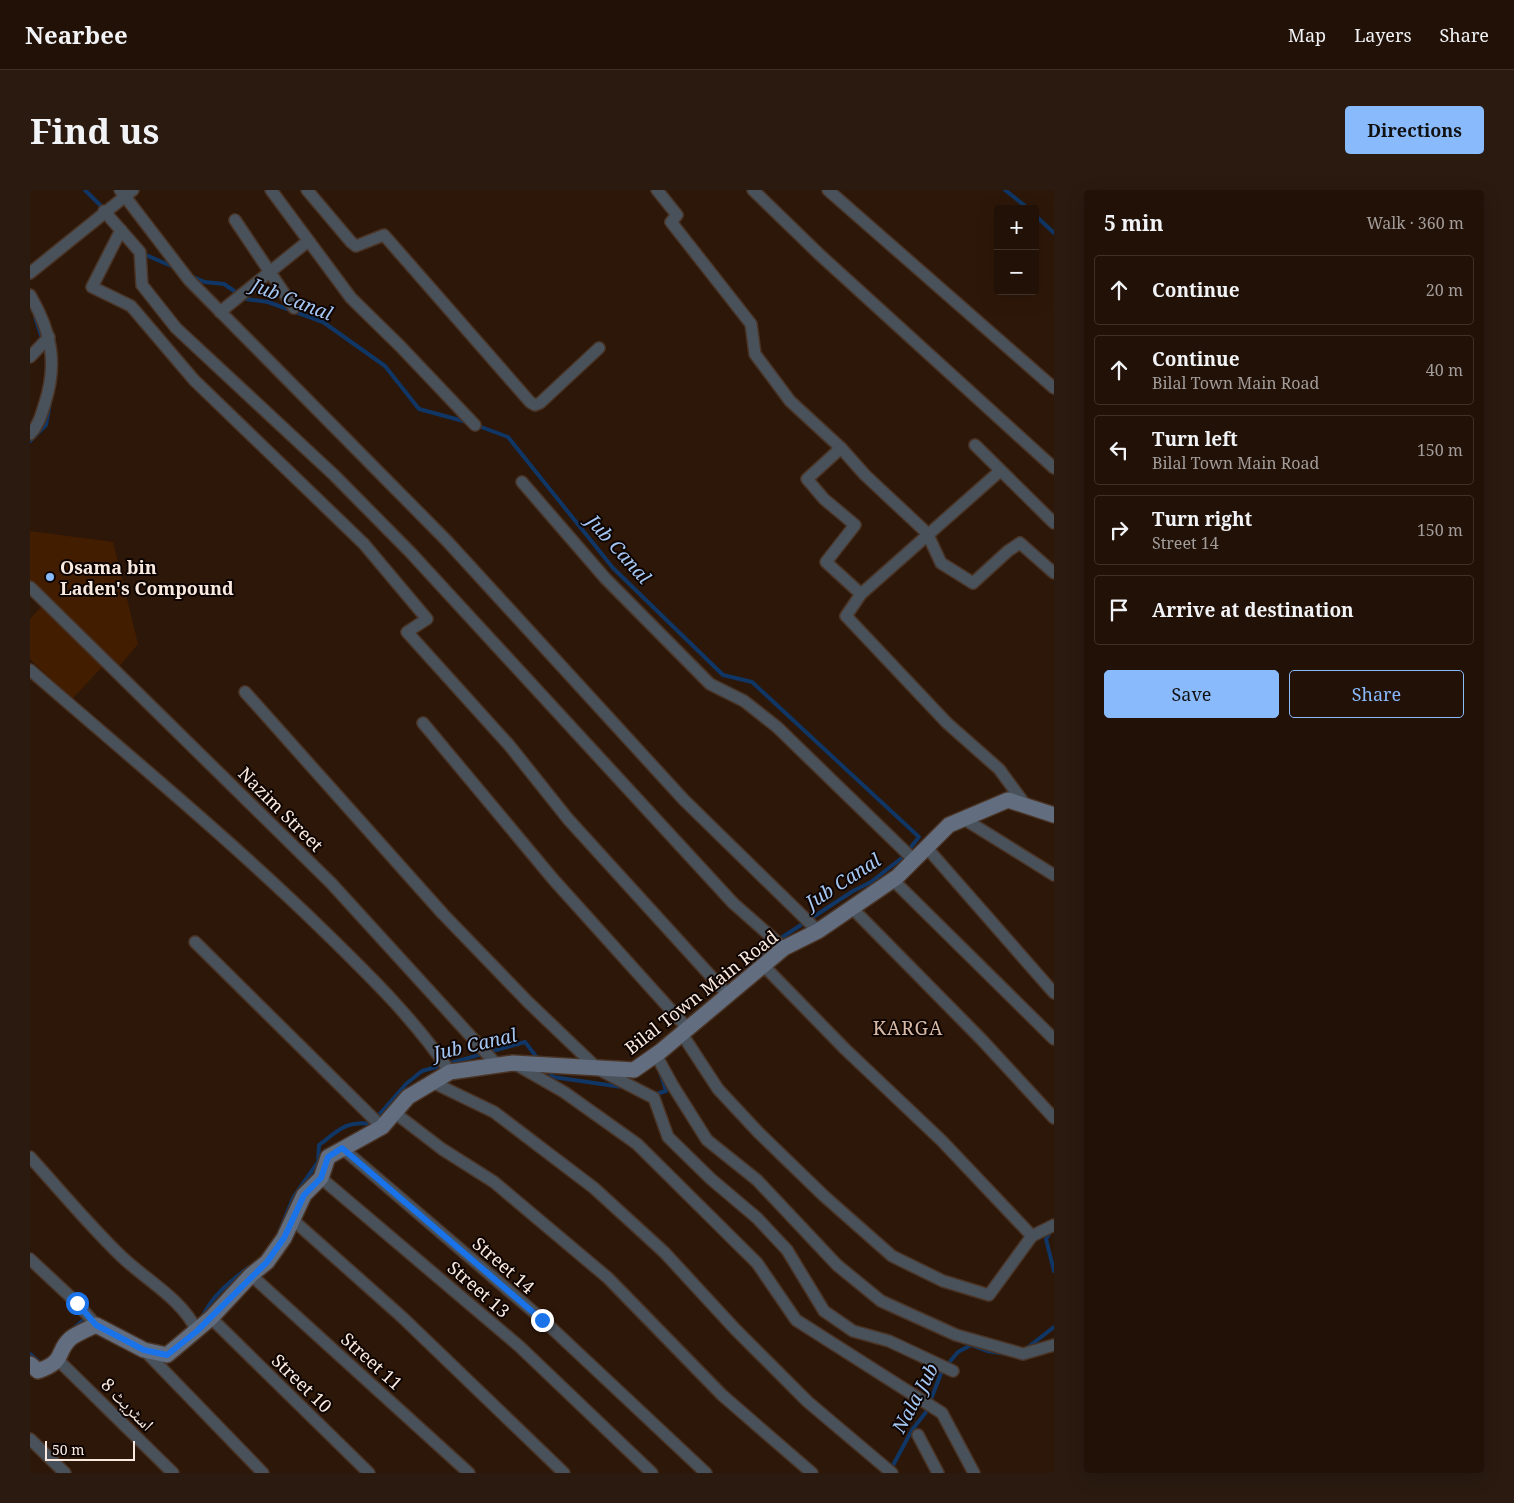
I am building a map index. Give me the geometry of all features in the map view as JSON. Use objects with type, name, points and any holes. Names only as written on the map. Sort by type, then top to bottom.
[{"type":"street","points":[[271,190],[307,242],[351,298],[400,346],[475,425]]},
{"type":"street","points":[[307,190],[356,246],[384,235],[530,402],[535,405],[540,403],[599,348]]},
{"type":"street","points":[[657,190],[677,215],[671,222],[751,324],[755,354],[790,401],[840,448],[864,475],[927,534],[941,563],[973,583],[1008,551],[1020,543],[1054,573]]},
{"type":"street","points":[[753,190],[820,255],[1054,468]]},
{"type":"street","points":[[828,190],[1054,388]]},
{"type":"street","points":[[30,272],[126,192],[173,261],[220,312],[447,541],[684,800],[818,930]]},
{"type":"street","points":[[104,211],[140,252],[142,285],[176,328],[334,475],[411,553],[733,904],[784,948]]},
{"type":"street","points":[[235,220],[294,308]]},
{"type":"street","points":[[121,230],[92,287],[131,306],[194,380],[364,544],[427,619],[407,632],[509,745],[568,819],[728,995]]},
{"type":"street","points":[[220,312],[307,242]]},
{"type":"street","points":[[30,434],[38,426],[49,392],[54,365],[49,337],[41,314],[31,299]]},
{"type":"street","points":[[30,357],[49,337]]},
{"type":"street","points":[[974,445],[1054,523]]},
{"type":"street","points":[[840,448],[807,479],[824,499],[855,525],[826,562],[861,594]]},
{"type":"street","points":[[1000,471],[861,594],[846,616],[947,723],[999,769],[1028,806]]},
{"type":"street","points":[[522,482],[605,578],[710,684],[744,701],[777,727],[914,860]]},
{"type":"street","name":"Nazim Street","points":[[30,587],[330,883],[497,1065]]},
{"type":"street","points":[[30,670],[212,826],[309,916],[396,1002],[450,1072]]},
{"type":"street","points":[[245,692],[443,914],[528,1002],[598,1069],[654,1098],[668,1137],[757,1218],[787,1250],[824,1311],[853,1331],[889,1341],[953,1371]]},
{"type":"street","points":[[423,723],[553,879],[685,1031],[718,1089],[824,1196],[892,1256],[943,1281],[990,1295],[1032,1236],[1054,1226]]},
{"type":"street","name":"Bilal Town Main Road","points":[[96,1325],[144,1350],[167,1355],[211,1318],[251,1275],[267,1262],[284,1238],[304,1195],[321,1178],[328,1157],[382,1127],[408,1097],[450,1072],[513,1063],[634,1070],[656,1055],[784,948],[818,930],[893,880],[949,825],[1008,800],[1054,815]]},
{"type":"street","points":[[964,819],[1054,875]]},
{"type":"street","points":[[926,848],[1054,993]]},
{"type":"street","points":[[893,880],[1054,1040]]},
{"type":"street","points":[[852,908],[982,1040],[1054,1118]]},
{"type":"street","points":[[195,942],[382,1127]]},
{"type":"street","points":[[764,965],[845,1049],[942,1141],[1032,1236]]},
{"type":"street","points":[[656,1055],[707,1140],[757,1180],[837,1265],[881,1301],[956,1335],[1023,1354],[1054,1345]]},
{"type":"street","points":[[513,1063],[564,1092],[637,1144],[757,1262],[796,1320],[942,1413],[974,1473]]},
{"type":"street","points":[[434,1083],[494,1112],[594,1188],[664,1252],[735,1329],[808,1402],[892,1473]]},
{"type":"street","points":[[395,1113],[442,1149],[494,1182],[608,1278],[722,1395],[812,1473]]},
{"type":"street","name":"Street 14","points":[[342,1148],[542,1320],[706,1473]]},
{"type":"street","points":[[30,1157],[122,1257],[191,1318],[197,1331]]},
{"type":"street","name":"Street 13","points":[[321,1178],[519,1346],[652,1473]]},
{"type":"street","points":[[293,1220],[402,1317],[564,1473]]},
{"type":"street","points":[[30,1259],[77,1303],[96,1325],[70,1339],[58,1360],[50,1367],[38,1371],[30,1364]]},
{"type":"street","name":"Street 11","points":[[251,1275],[469,1473]]},
{"type":"street","name":"Street 10","points":[[211,1318],[369,1473]]},
{"type":"street","points":[[144,1350],[262,1473]]},
{"type":"street","name":"اسٹریٹ 8","points":[[58,1360],[173,1473]]},
{"type":"street","points":[[918,1435],[938,1473]]},
{"type":"street","points":[[30,1440],[64,1473]]},
{"type":"shaded area","points":[[30,531],[113,542],[138,644],[118,668],[30,581]]},
{"type":"shaded area","points":[[42,606],[104,665],[72,699],[30,659],[30,619]]},
{"type":"waterway","name":"Jub Canal","points":[[85,190],[105,210]]},
{"type":"waterway","points":[[1005,190],[1024,205]]},
{"type":"waterway","points":[[1039,219],[1054,233]]},
{"type":"waterway","name":"Jub Canal","points":[[141,253],[176,268]]},
{"type":"waterway","name":"Jub Canal","points":[[191,276],[205,282],[224,284],[246,299],[268,302],[323,322],[385,366],[419,409],[467,422]]},
{"type":"waterway","points":[[35,317],[43,341]]},
{"type":"waterway","points":[[30,441],[46,425],[50,403]]},
{"type":"waterway","name":"Jub Canal","points":[[476,425],[508,437],[613,568],[723,675],[752,682],[919,837],[903,857],[871,882],[853,891],[781,938],[756,962]]},
{"type":"waterway","name":"Jub Canal","points":[[278,1235],[293,1198],[318,1162],[319,1145],[337,1131],[349,1125],[371,1124],[406,1084],[422,1071],[525,1042],[538,1059]]},
{"type":"waterway","name":"Jub Canal","points":[[548,1070],[553,1077],[622,1087]]},
{"type":"waterway","name":"Jub Canal","points":[[653,1095],[666,1091],[660,1072]]},
{"type":"waterway","name":"Nala Jub","points":[[1051,1231],[1046,1239],[1054,1271]]},
{"type":"waterway","name":"Jub Canal","points":[[202,1318],[216,1296],[249,1267]]},
{"type":"waterway","name":"Jub Canal","points":[[73,1329],[82,1321],[90,1321]]},
{"type":"waterway","name":"Nala Jub","points":[[1027,1348],[1054,1327]]},
{"type":"waterway","name":"Nala Jub","points":[[891,1469],[912,1430],[926,1412],[942,1371],[958,1352],[971,1345],[987,1351],[1007,1354]]},
{"type":"waterway","name":"Jub Canal","points":[[30,1354],[38,1361]]},
{"type":"place","name":"Osama bin Laden's Compound","points":[[50,577]]},
{"type":"district","name":"KARGA","points":[[908,1028]]},
{"type":"route","points":[[77,1303],[96,1325],[144,1350],[167,1355],[211,1318],[251,1275],[267,1262],[284,1238],[304,1195],[321,1178],[328,1157],[342,1148],[542,1320]]}]
